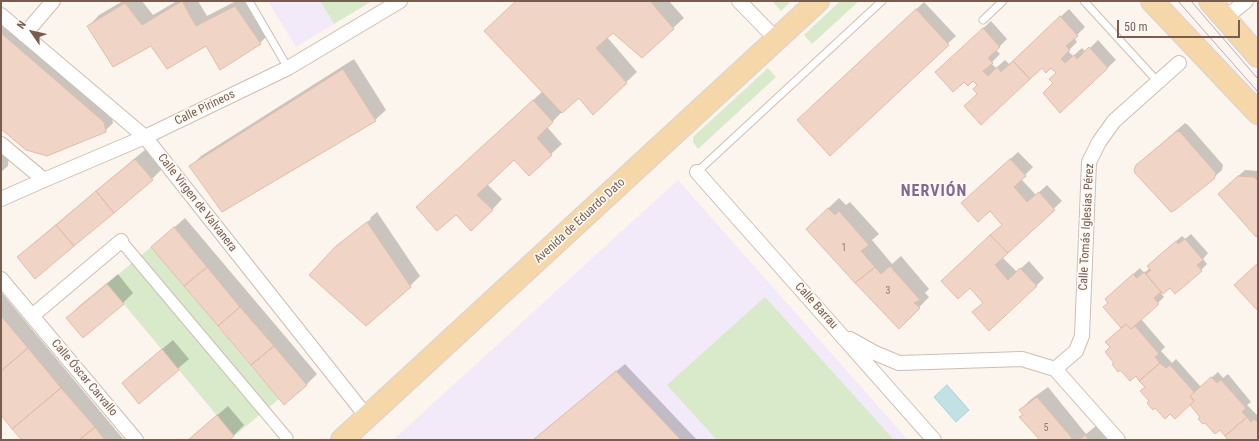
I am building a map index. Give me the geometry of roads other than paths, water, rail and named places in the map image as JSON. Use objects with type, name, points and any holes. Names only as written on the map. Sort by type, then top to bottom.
[{"type":"main road","name":"Avenida de Eduardo Dato","points":[[342,440],[818,1]]},
{"type":"main road","points":[[1152,1],[1258,113]]},
{"type":"main road","points":[[1210,1],[1258,56]]},
{"type":"street","points":[[24,35],[53,1]]},
{"type":"street","name":"Calle Pirineos","points":[[1,199],[145,136],[288,68],[400,1]]},
{"type":"street","points":[[739,1],[777,40]]},
{"type":"street","points":[[1225,18],[1246,1]]},
{"type":"street","name":"Calle Virgen de Valvanera","points":[[1,15],[145,136],[367,417]]},
{"type":"street","name":"Calle Tomás Iglesias Pérez","points":[[1055,369],[1076,350],[1082,336],[1089,162],[1099,142],[1114,121],[1179,63]]},
{"type":"street","points":[[1,144],[44,180]]},
{"type":"street","name":"Calle Barrau","points":[[697,172],[934,440]]},
{"type":"street","points":[[32,316],[121,241],[287,438]]},
{"type":"street","name":"Calle Óscar Carvallo","points":[[1,279],[136,440]]},
{"type":"street","points":[[839,332],[875,353],[899,363],[1022,359],[1055,369],[1118,440]]},
{"type":"street","points":[[888,388],[891,372],[899,363]]},
{"type":"lane","points":[[249,1],[288,68]]},
{"type":"lane","points":[[697,172],[882,1]]},
{"type":"lane","points":[[983,20],[1003,1]]},
{"type":"lane","points":[[1084,1],[1158,82]]},
{"type":"water","points":[[947,385],[969,410],[956,422],[934,397]]},
{"type":"tram line","points":[[1178,1],[1258,92]]},
{"type":"tram line","points":[[1191,1],[1258,79]]},
{"type":"district","name":"NERVIÓN","points":[[934,192]]}]
